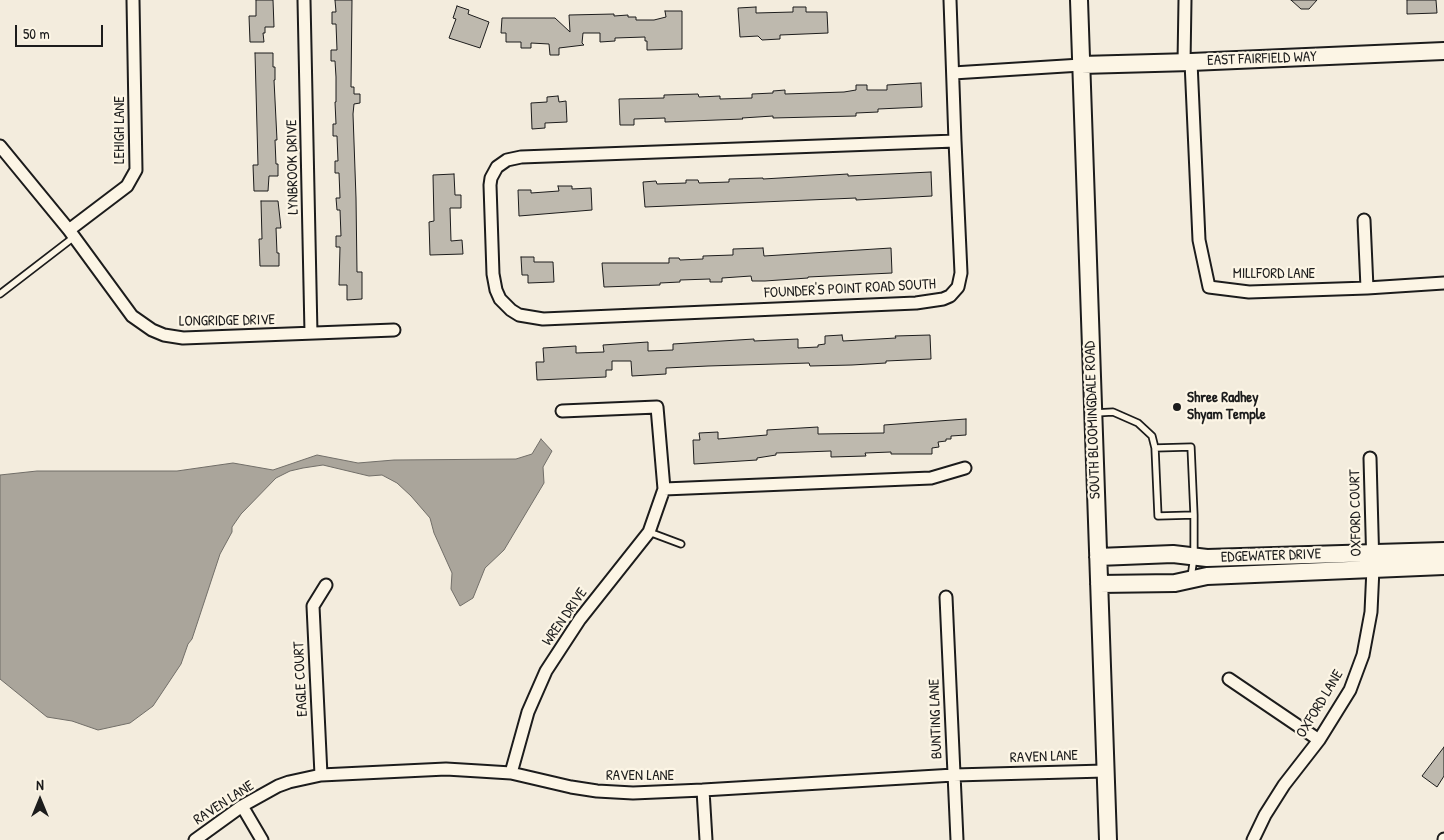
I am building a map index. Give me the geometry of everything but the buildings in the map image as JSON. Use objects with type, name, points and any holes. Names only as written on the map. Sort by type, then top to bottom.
[{"type":"street","name":"LEHIGH LANE","points":[[71,234],[127,186],[136,170],[133,0]]},
{"type":"street","name":"LYNBROOK DRIVE","points":[[304,0],[312,333]]},
{"type":"street","name":"FOUNDER'S POINT ROAD SOUTH","points":[[950,0],[961,273],[958,287],[950,296],[943,299],[916,303],[543,319],[520,315],[511,310],[500,298],[496,290],[493,274],[490,184],[497,167],[507,160],[522,157],[955,141]]},
{"type":"street","name":"SOUTH BLOOMINGDALE ROAD","points":[[1079,0],[1108,840]]},
{"type":"street","name":"MILLFORD LANE","points":[[1185,0],[1199,240],[1206,291],[1249,292],[1444,283]]},
{"type":"street","name":"EAST FAIRFIELD WAY","points":[[1081,65],[1444,51]]},
{"type":"street","points":[[953,73],[1081,65]]},
{"type":"street","name":"LONGRIDGE DRIVE","points":[[0,146],[71,234],[132,316],[152,330],[183,338],[394,330]]},
{"type":"street","points":[[1364,220],[1367,288]]},
{"type":"street","name":"WREN DRIVE","points":[[511,773],[528,712],[546,671],[580,619],[649,532],[664,489],[657,407],[562,411]]},
{"type":"street","name":"OXFORD COURT","points":[[1370,458],[1372,560]]},
{"type":"street","points":[[664,489],[931,478],[964,468]]},
{"type":"street","name":"EDGEWATER DRIVE","points":[[1099,584],[1175,583],[1208,576],[1444,551]]},
{"type":"street","name":"EDGEWATER DRIVE","points":[[1098,557],[1173,554],[1207,558],[1372,560],[1444,566]]},
{"type":"street","name":"OXFORD LANE","points":[[1253,840],[1265,815],[1284,785],[1319,740],[1350,690],[1363,655],[1371,612],[1372,560]]},
{"type":"street","name":"EAGLE COURT","points":[[321,775],[313,606],[326,585]]},
{"type":"street","name":"BUNTING LANE","points":[[946,597],[956,840]]},
{"type":"street","points":[[1229,678],[1319,740]]},
{"type":"street","name":"RAVEN LANE","points":[[195,840],[242,806],[278,786],[321,775],[446,769],[511,773],[571,787],[633,793],[954,775],[1105,771]]},
{"type":"street","points":[[702,790],[706,840]]},
{"type":"street","points":[[242,806],[262,840]]},
{"type":"lane","points":[[0,294],[71,234]]},
{"type":"lane","points":[[1093,413],[1113,412],[1138,423],[1152,436],[1155,448],[1158,516],[1194,515]]},
{"type":"lane","points":[[1155,448],[1191,447],[1194,515],[1194,557],[1191,580]]},
{"type":"lane","points":[[649,532],[681,544]]},
{"type":"shaded area","points":[[541,439],[552,451],[543,467],[544,483],[504,550],[485,568],[473,598],[460,606],[451,589],[452,573],[434,533],[430,518],[397,483],[382,475],[369,476],[323,465],[303,468],[290,471],[276,478],[241,514],[232,527],[232,532],[220,554],[192,639],[188,644],[181,664],[153,706],[130,723],[98,730],[72,721],[47,717],[0,679],[0,475],[37,471],[177,471],[233,463],[273,470],[317,455],[358,463],[394,460],[516,459],[532,454]]},
{"type":"place","name":"Shree Radhey Shyam Temple","points":[[1177,407]]}]
